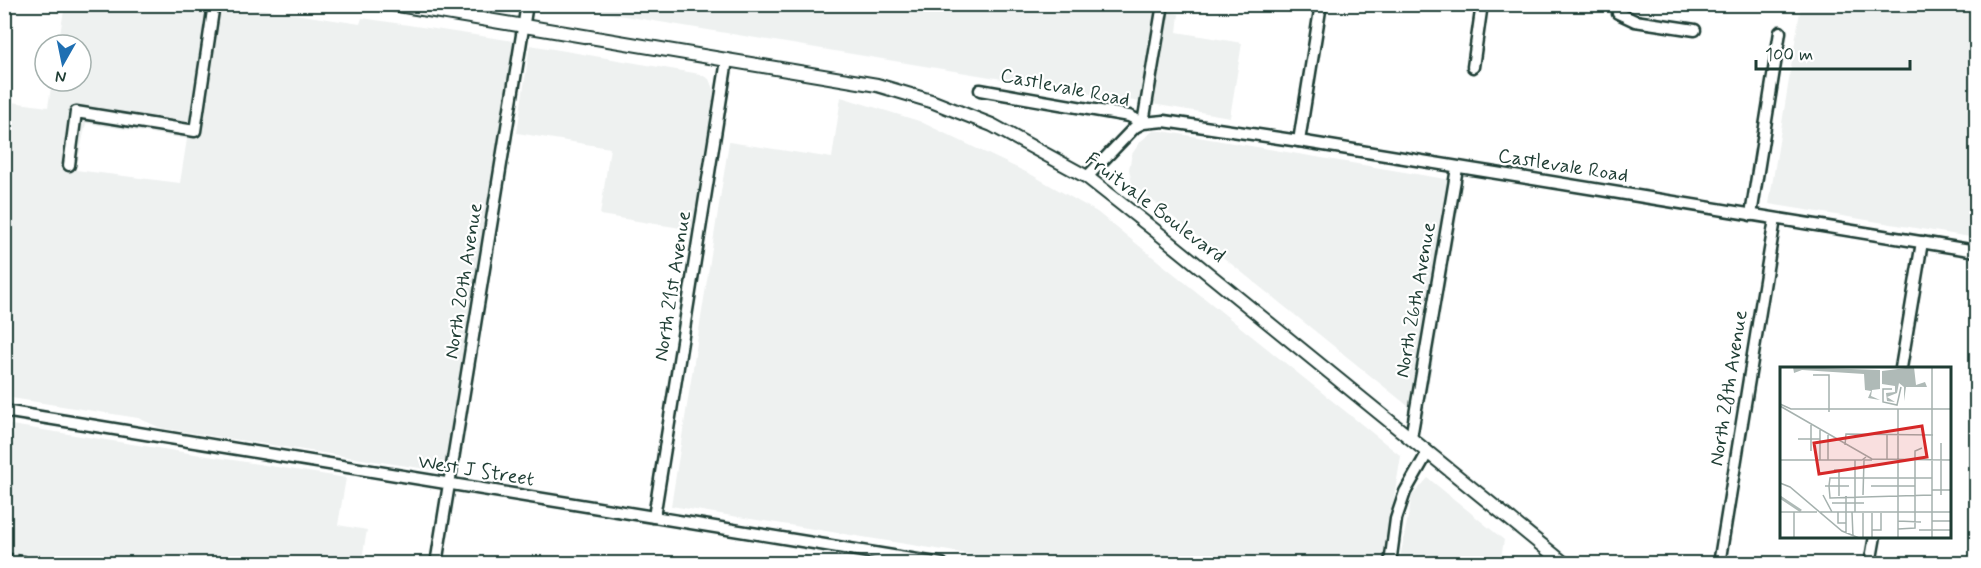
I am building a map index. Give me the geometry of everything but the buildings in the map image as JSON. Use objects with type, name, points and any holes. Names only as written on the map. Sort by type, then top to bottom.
[{"type":"main road","name":"Fruitvale Boulevard","points":[[392,4],[878,85],[931,101],[992,125],[1087,177],[1565,564]]},
{"type":"street","points":[[69,165],[76,112],[195,131],[214,4]]},
{"type":"street","name":"North 20th Avenue","points":[[436,564],[527,4]]},
{"type":"street","points":[[1143,123],[1163,4]]},
{"type":"street","points":[[1299,141],[1321,4]]},
{"type":"street","points":[[1473,67],[1482,4]]},
{"type":"street","points":[[1618,9],[1635,21],[1695,30]]},
{"type":"street","points":[[1751,215],[1780,32]]},
{"type":"street","name":"North 21st Avenue","points":[[654,517],[728,60]]},
{"type":"street","name":"Castlevale Road","points":[[980,90],[1129,116],[1143,123]]},
{"type":"street","name":"Castlevale Road","points":[[1087,177],[1135,127],[1143,123],[1164,121],[1977,251]]},
{"type":"street","name":"North 26th Avenue","points":[[1410,438],[1457,168]]},
{"type":"street","name":"North 28th Avenue","points":[[1719,564],[1775,219]]},
{"type":"street","points":[[1901,367],[1922,242]]},
{"type":"street","name":"West J Street","points":[[4,411],[942,564]]},
{"type":"street","points":[[1390,564],[1396,519],[1405,492],[1428,452]]},
{"type":"street","points":[[1870,564],[1875,538]]},
{"type":"shaded area","points":[[65,5],[237,5],[360,24],[362,18],[514,41],[446,462],[439,470],[161,428],[138,418],[5,397],[4,101],[48,107],[50,93],[93,93],[93,33],[60,33]],"holes":[[[86,123],[187,139],[180,183],[76,170]]]},
{"type":"shaded area","points":[[558,5],[1126,5],[1179,14],[1177,32],[1242,43],[1230,117]]},
{"type":"shaded area","points":[[1801,5],[1976,5],[1976,238],[1769,204]]},
{"type":"shaded area","points":[[530,45],[700,74],[709,79],[714,91],[693,230],[600,215],[610,148],[517,133]]},
{"type":"shaded area","points":[[841,97],[919,121],[1032,175],[1097,212],[1401,456],[1383,563],[1023,563],[671,506],[729,142],[832,158]]},
{"type":"shaded area","points":[[1153,131],[1463,182],[1423,418],[1132,184],[1129,169],[1132,154],[1141,141]]},
{"type":"shaded area","points":[[5,424],[346,478],[338,525],[367,530],[362,559],[393,563],[5,563]]},
{"type":"shaded area","points":[[1428,478],[1504,540],[1500,563],[1399,563],[1412,496]]},
{"type":"railway","points":[[4,553],[72,564]]}]
